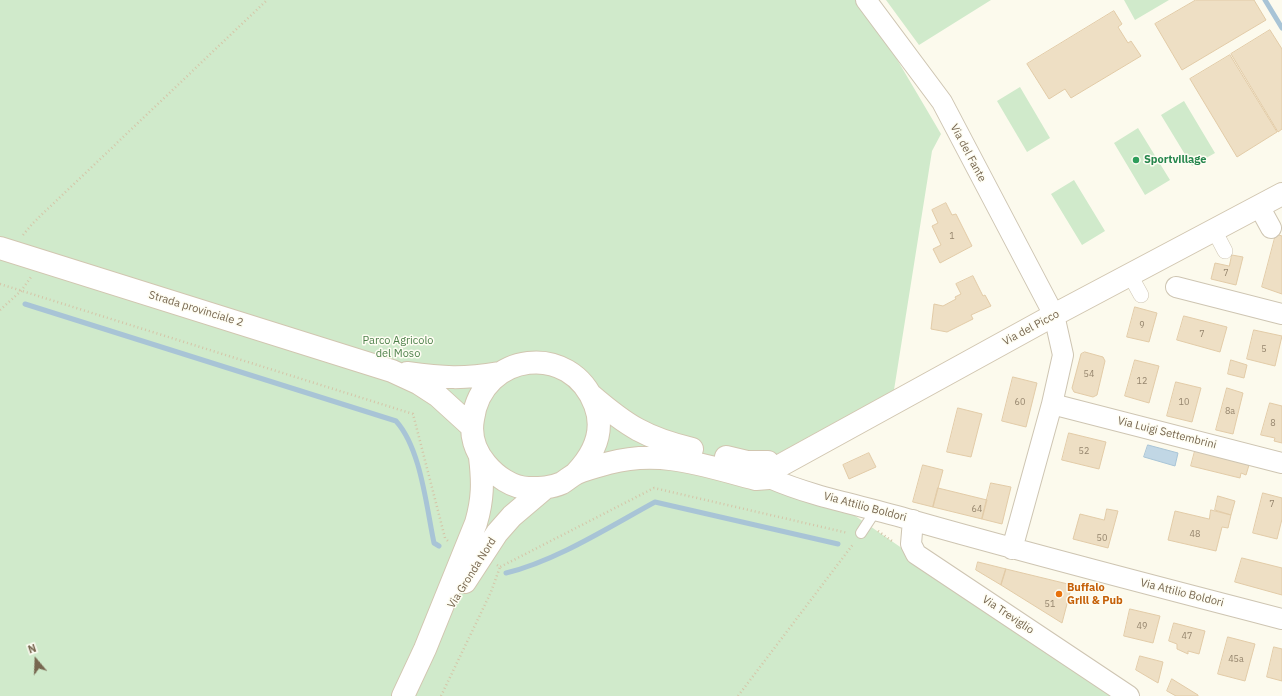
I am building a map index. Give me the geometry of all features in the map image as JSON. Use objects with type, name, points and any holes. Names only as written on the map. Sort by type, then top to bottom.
[{"type":"main road","name":"Via del Picco","points":[[775,471],[1055,319],[1130,275],[1282,194]]},
{"type":"main road","name":"Strada provinciale 2","points":[[6,250],[392,371]]},
{"type":"main road","points":[[392,371],[440,378],[468,378],[499,373],[518,364],[539,362],[560,366],[578,378],[591,395],[597,411],[599,428],[597,440],[588,461],[576,473],[562,483],[546,488],[526,488],[508,483],[492,472],[480,457],[474,442],[472,427],[474,406],[484,387],[499,373]]},
{"type":"main road","points":[[392,371],[418,383],[438,396],[472,427]]},
{"type":"main road","name":"Via Attilio Boldori","points":[[591,395],[632,427],[664,442],[747,462],[775,471]]},
{"type":"main road","name":"Via Gronda Nord","points":[[403,696],[425,649],[476,523],[481,504],[483,486],[480,457]]},
{"type":"main road","name":"Via Attilio Boldori","points":[[576,473],[630,458],[648,457],[670,458],[756,478],[775,471]]},
{"type":"main road","name":"Via Gronda Nord","points":[[425,649],[480,557],[497,533],[512,516],[546,488]]},
{"type":"street","name":"Via del Fante","points":[[866,0],[942,102],[1055,319]]},
{"type":"street","points":[[1258,206],[1270,228]]},
{"type":"street","points":[[1214,230],[1225,251]]},
{"type":"street","points":[[1130,275],[1141,295]]},
{"type":"street","points":[[1176,288],[1282,314]]},
{"type":"street","points":[[1012,549],[1052,404],[1063,355],[1055,319]]},
{"type":"street","name":"Via Luigi Settembrini","points":[[1052,404],[1282,463]]},
{"type":"street","name":"Via Attilio Boldori","points":[[775,471],[810,493],[913,520],[1012,549],[1282,619]]},
{"type":"street","name":"Via Treviglio","points":[[913,520],[912,544],[916,554],[1129,696]]},
{"type":"lane","points":[[861,533],[876,510]]},
{"type":"path","points":[[6,250],[267,0]]},
{"type":"path","points":[[0,310],[21,291],[42,261]]},
{"type":"path","points":[[738,696],[861,533]]},
{"type":"path","points":[[441,696],[491,592],[500,567]]},
{"type":"green space","name":"Parco Agricolo del Moso","points":[[0,0],[862,0],[941,134],[932,151],[894,390],[737,476],[851,513],[1116,696],[0,696]]},
{"type":"green space","points":[[886,0],[991,0],[919,45]]},
{"type":"green space","points":[[1124,0],[1169,0],[1135,20]]},
{"type":"green space","points":[[1020,87],[1050,138],[1027,152],[997,101]]},
{"type":"green space","points":[[1184,101],[1215,153],[1192,166],[1161,115]]},
{"type":"green space","points":[[1138,128],[1170,180],[1145,195],[1114,143]]},
{"type":"green space","points":[[1074,180],[1105,231],[1082,245],[1051,194]]},
{"type":"water","points":[[1148,445],[1178,453],[1175,466],[1144,457]]},
{"type":"building","points":[[1196,0],[1254,0],[1266,20],[1182,70],[1155,24]]},
{"type":"building","points":[[1114,11],[1122,24],[1118,27],[1128,43],[1131,41],[1141,56],[1071,98],[1065,89],[1049,99],[1027,64]]},
{"type":"building","points":[[1270,30],[1282,49],[1282,129],[1278,132],[1231,54]]},
{"type":"building","points":[[1230,55],[1277,132],[1237,157],[1190,79]]},
{"type":"building","points":[[946,203],[952,215],[956,214],[972,246],[940,263],[933,249],[941,245],[932,226],[938,223],[932,210]]},
{"type":"building","points":[[1276,234],[1282,236],[1282,294],[1262,287]]},
{"type":"building","points":[[1232,255],[1243,257],[1236,285],[1211,279],[1215,263],[1229,266]]},
{"type":"building","points":[[973,276],[983,296],[985,295],[991,306],[971,315],[973,319],[947,332],[931,329],[934,304],[943,306],[956,299],[955,297],[961,294],[956,284]]},
{"type":"building","points":[[1135,307],[1157,313],[1149,342],[1127,337]]},
{"type":"building","points":[[1184,316],[1227,327],[1220,352],[1177,340]]},
{"type":"building","points":[[1254,330],[1282,336],[1275,366],[1247,359]]},
{"type":"building","points":[[1085,352],[1103,357],[1105,361],[1097,395],[1093,397],[1074,392],[1072,388],[1081,354]]},
{"type":"building","points":[[1135,360],[1159,366],[1149,403],[1125,396]]},
{"type":"building","points":[[1231,360],[1247,365],[1244,378],[1228,374]]},
{"type":"building","points":[[1013,377],[1037,383],[1026,427],[1002,421]]},
{"type":"building","points":[[1176,382],[1201,388],[1192,422],[1167,416]]},
{"type":"building","points":[[1227,388],[1243,393],[1233,434],[1216,430]]},
{"type":"building","points":[[1270,403],[1282,406],[1282,443],[1274,441],[1275,438],[1261,435]]},
{"type":"building","points":[[958,408],[982,414],[971,457],[947,452]]},
{"type":"building","points":[[1069,433],[1106,442],[1099,469],[1062,460]]},
{"type":"building","points":[[1195,451],[1249,465],[1246,475],[1241,473],[1240,478],[1191,466]]},
{"type":"building","points":[[869,453],[876,467],[849,479],[843,465]]},
{"type":"building","points":[[923,465],[943,470],[933,507],[913,502]]},
{"type":"building","points":[[991,483],[1011,487],[1002,524],[982,519]]},
{"type":"building","points":[[938,488],[987,500],[982,519],[933,507]]},
{"type":"building","points":[[1263,493],[1282,498],[1282,519],[1277,539],[1253,533]]},
{"type":"building","points":[[1218,496],[1235,501],[1231,515],[1215,510]]},
{"type":"building","points":[[1107,509],[1118,511],[1108,548],[1073,539],[1080,514],[1104,520]]},
{"type":"building","points":[[1211,510],[1231,515],[1228,528],[1222,527],[1216,551],[1168,540],[1175,511],[1209,519]]},
{"type":"building","points":[[1242,558],[1282,568],[1282,595],[1235,582]]},
{"type":"building","points":[[978,562],[1006,569],[1001,585],[976,570]]},
{"type":"building","points":[[1006,569],[1072,585],[1062,623],[1001,585]]},
{"type":"building","points":[[1130,609],[1160,616],[1153,643],[1124,636]]},
{"type":"building","points":[[1174,623],[1205,631],[1199,654],[1188,651],[1188,654],[1177,649],[1177,644],[1169,641]]},
{"type":"building","points":[[1228,637],[1255,644],[1245,681],[1218,674]]},
{"type":"building","points":[[1274,647],[1282,649],[1282,681],[1267,677]]},
{"type":"building","points":[[1140,656],[1163,662],[1158,683],[1136,670]]},
{"type":"building","points":[[1172,679],[1198,696],[1176,696],[1167,691]]},
{"type":"waterway","points":[[1265,0],[1282,28]]},
{"type":"waterway","points":[[25,304],[396,421],[404,433],[417,462],[434,543],[439,546]]},
{"type":"waterway","points":[[506,573],[525,568],[563,552],[655,502],[838,544]]},
{"type":"place","name":"Sportvillage","points":[[1136,160]]},
{"type":"place","name":"Buffalo Grill & Pub","points":[[1059,594]]}]
